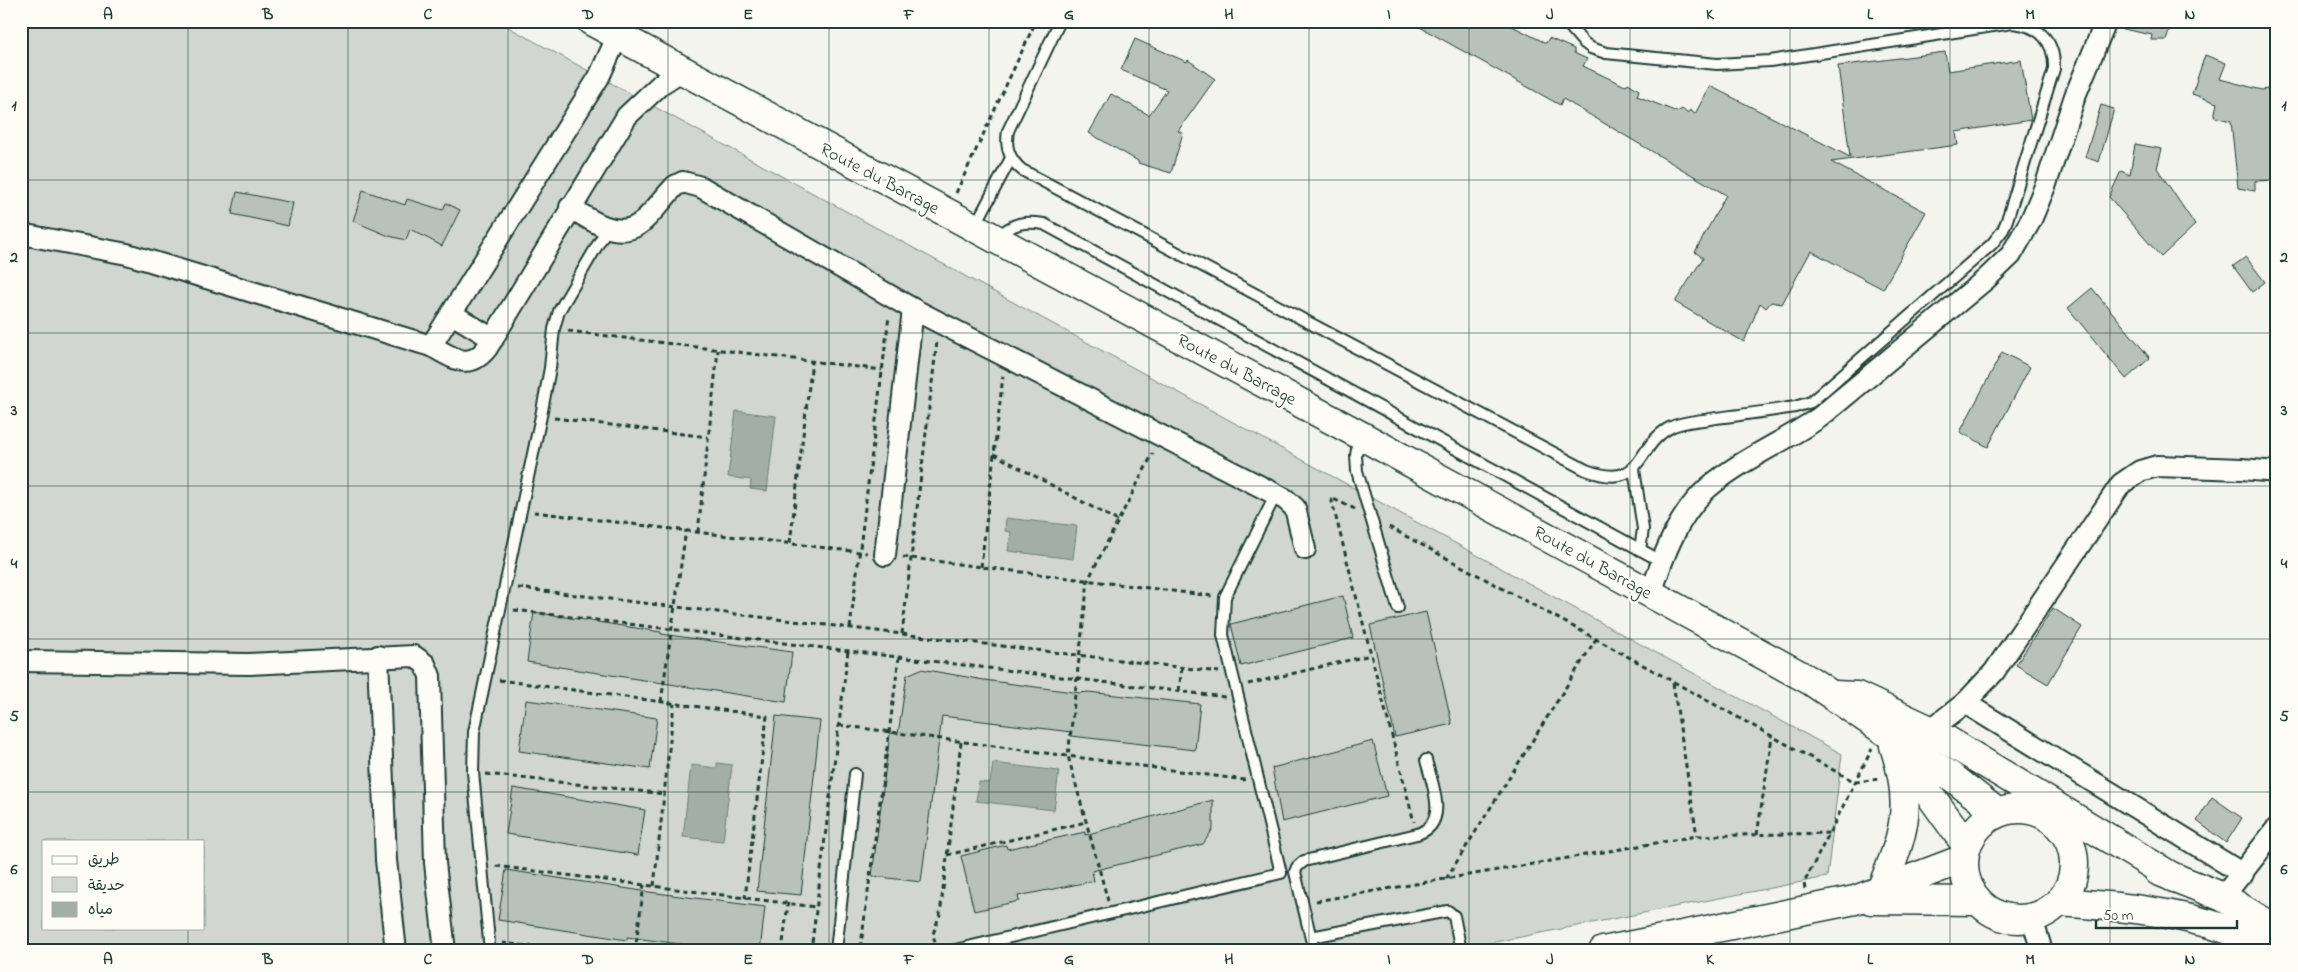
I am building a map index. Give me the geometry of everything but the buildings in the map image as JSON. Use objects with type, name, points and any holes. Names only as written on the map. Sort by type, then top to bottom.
[{"type":"main road","name":"Route du Barrage","points":[[591,21],[1360,434],[1834,695],[1884,734],[1952,777],[1998,812]]},
{"type":"main road","points":[[1834,695],[1858,696],[1930,730],[2174,878]]},
{"type":"main road","name":"Route du Barrage","points":[[1884,734],[1965,852]]},
{"type":"main road","points":[[1881,890],[1900,845],[1906,818],[1903,776],[1884,734]]},
{"type":"main road","points":[[2013,809],[2028,810],[2044,815],[2058,825],[2068,838],[2073,854],[2074,872],[2069,889],[2059,902],[2047,912],[2032,919],[2002,918],[1988,911],[1976,901],[1964,874],[1965,852],[1974,832],[1985,820],[1998,812],[2013,809]]},
{"type":"main road","points":[[2068,838],[2138,862],[2223,897],[2277,930]]},
{"type":"main road","points":[[1603,951],[1855,900],[1965,852]]},
{"type":"main road","points":[[1855,900],[1976,901]]},
{"type":"main road","points":[[2059,902],[2124,907],[2182,917],[2227,929],[2260,944],[2277,948]]},
{"type":"street","points":[[1651,594],[1661,561],[1691,507],[1709,487],[1820,417],[2011,255],[2031,220],[2046,184],[2075,96],[2106,21]]},
{"type":"street","points":[[431,346],[600,77],[618,35]]},
{"type":"street","points":[[21,234],[127,254],[431,346],[459,360],[469,362],[480,358],[493,339],[627,116],[655,89],[682,71]]},
{"type":"street","points":[[570,208],[599,225],[619,230],[638,226],[675,186],[683,182],[690,182],[939,323],[1276,494],[1294,508],[1306,549]]},
{"type":"street","points":[[885,555],[913,309]]},
{"type":"street","points":[[452,314],[493,339]]},
{"type":"street","points":[[1930,730],[1965,703],[1994,672],[2121,484],[2140,471],[2157,466],[2277,472]]},
{"type":"street","points":[[21,661],[249,664],[378,656],[414,656],[425,664],[430,676],[435,863],[445,951]]},
{"type":"street","points":[[378,656],[386,860],[396,951]]},
{"type":"street","points":[[1965,703],[2243,874]]},
{"type":"street","points":[[2223,897],[2243,874],[2277,828]]},
{"type":"street","points":[[2032,919],[2042,951]]},
{"type":"lane","points":[[1060,21],[1008,131],[1006,145],[1011,158],[1022,170],[1586,470],[1595,474],[1615,475],[1634,469],[1656,438],[1667,429],[1681,423],[1795,408],[1810,402],[1992,244],[2008,220],[2052,78],[2054,59],[2052,50],[2043,35],[2023,24],[2012,23],[1770,61],[1735,64],[1598,51],[1583,42],[1565,21]]},
{"type":"lane","points":[[1011,158],[986,234],[1004,231],[1016,224],[1029,221],[1044,224],[1661,561]]},
{"type":"lane","points":[[489,941],[480,864],[473,772],[474,732],[541,416],[550,368],[554,330],[559,311],[608,227]]},
{"type":"lane","points":[[1360,434],[1356,447],[1356,463],[1398,608]]},
{"type":"lane","points":[[1634,469],[1643,529],[1640,550]]},
{"type":"lane","points":[[951,951],[1281,872],[1222,635],[1225,597],[1276,494]]},
{"type":"lane","points":[[1314,951],[1295,872],[1300,863],[1417,834],[1433,825],[1437,812],[1426,760]]},
{"type":"lane","points":[[836,951],[855,774]]},
{"type":"lane","points":[[1311,937],[1448,911],[1454,916],[1461,951]]},
{"type":"path","points":[[947,213],[1036,21]]},
{"type":"path","points":[[850,628],[889,315]]},
{"type":"path","points":[[902,634],[939,323]]},
{"type":"path","points":[[554,330],[882,370]]},
{"type":"path","points":[[698,532],[718,350]]},
{"type":"path","points":[[981,567],[1006,356]]},
{"type":"path","points":[[790,543],[812,361]]},
{"type":"path","points":[[541,416],[708,437]]},
{"type":"path","points":[[1111,913],[1068,756],[1076,679],[1088,580],[1162,436]]},
{"type":"path","points":[[994,454],[1118,521]]},
{"type":"path","points":[[1417,834],[1331,498],[1596,638],[1673,683],[1855,782],[1903,776]]},
{"type":"path","points":[[661,702],[686,530]]},
{"type":"path","points":[[506,586],[1232,673]]},
{"type":"path","points":[[501,608],[1238,698]]},
{"type":"path","points":[[1446,879],[1596,638]]},
{"type":"path","points":[[810,951],[848,651]]},
{"type":"path","points":[[1235,687],[1371,655]]},
{"type":"path","points":[[843,951],[861,945],[899,657]]},
{"type":"path","points":[[1179,691],[1182,668]]},
{"type":"path","points":[[486,678],[767,716],[745,898]]},
{"type":"path","points":[[1673,683],[1697,836]]},
{"type":"path","points":[[654,886],[674,704]]},
{"type":"path","points":[[839,725],[1258,782]]},
{"type":"path","points":[[1806,909],[1804,883],[1855,782],[1884,734]]},
{"type":"path","points":[[1757,835],[1772,737]]},
{"type":"path","points":[[937,951],[933,934],[940,914],[961,742]]},
{"type":"path","points":[[473,772],[665,794]]},
{"type":"path","points":[[947,855],[1086,822]]},
{"type":"path","points":[[1303,903],[1697,836],[1829,833]]},
{"type":"path","points":[[480,864],[816,907]]},
{"type":"path","points":[[635,951],[644,885]]},
{"type":"path","points":[[782,951],[788,903]]},
{"type":"path","points":[[489,941],[569,951]]},
{"type":"green space","points":[[21,21],[497,21],[1842,754],[1827,877],[1449,951],[21,951]]},
{"type":"water","points":[[736,411],[776,416],[767,491],[750,489],[751,480],[728,477]]},
{"type":"water","points":[[1006,518],[1077,526],[1073,559],[1008,551],[1011,532],[1005,531]]},
{"type":"water","points":[[717,763],[732,765],[723,841],[683,837],[691,765],[717,768]]},
{"type":"water","points":[[993,763],[1059,771],[1054,810],[976,801],[979,782],[990,783]]}]
